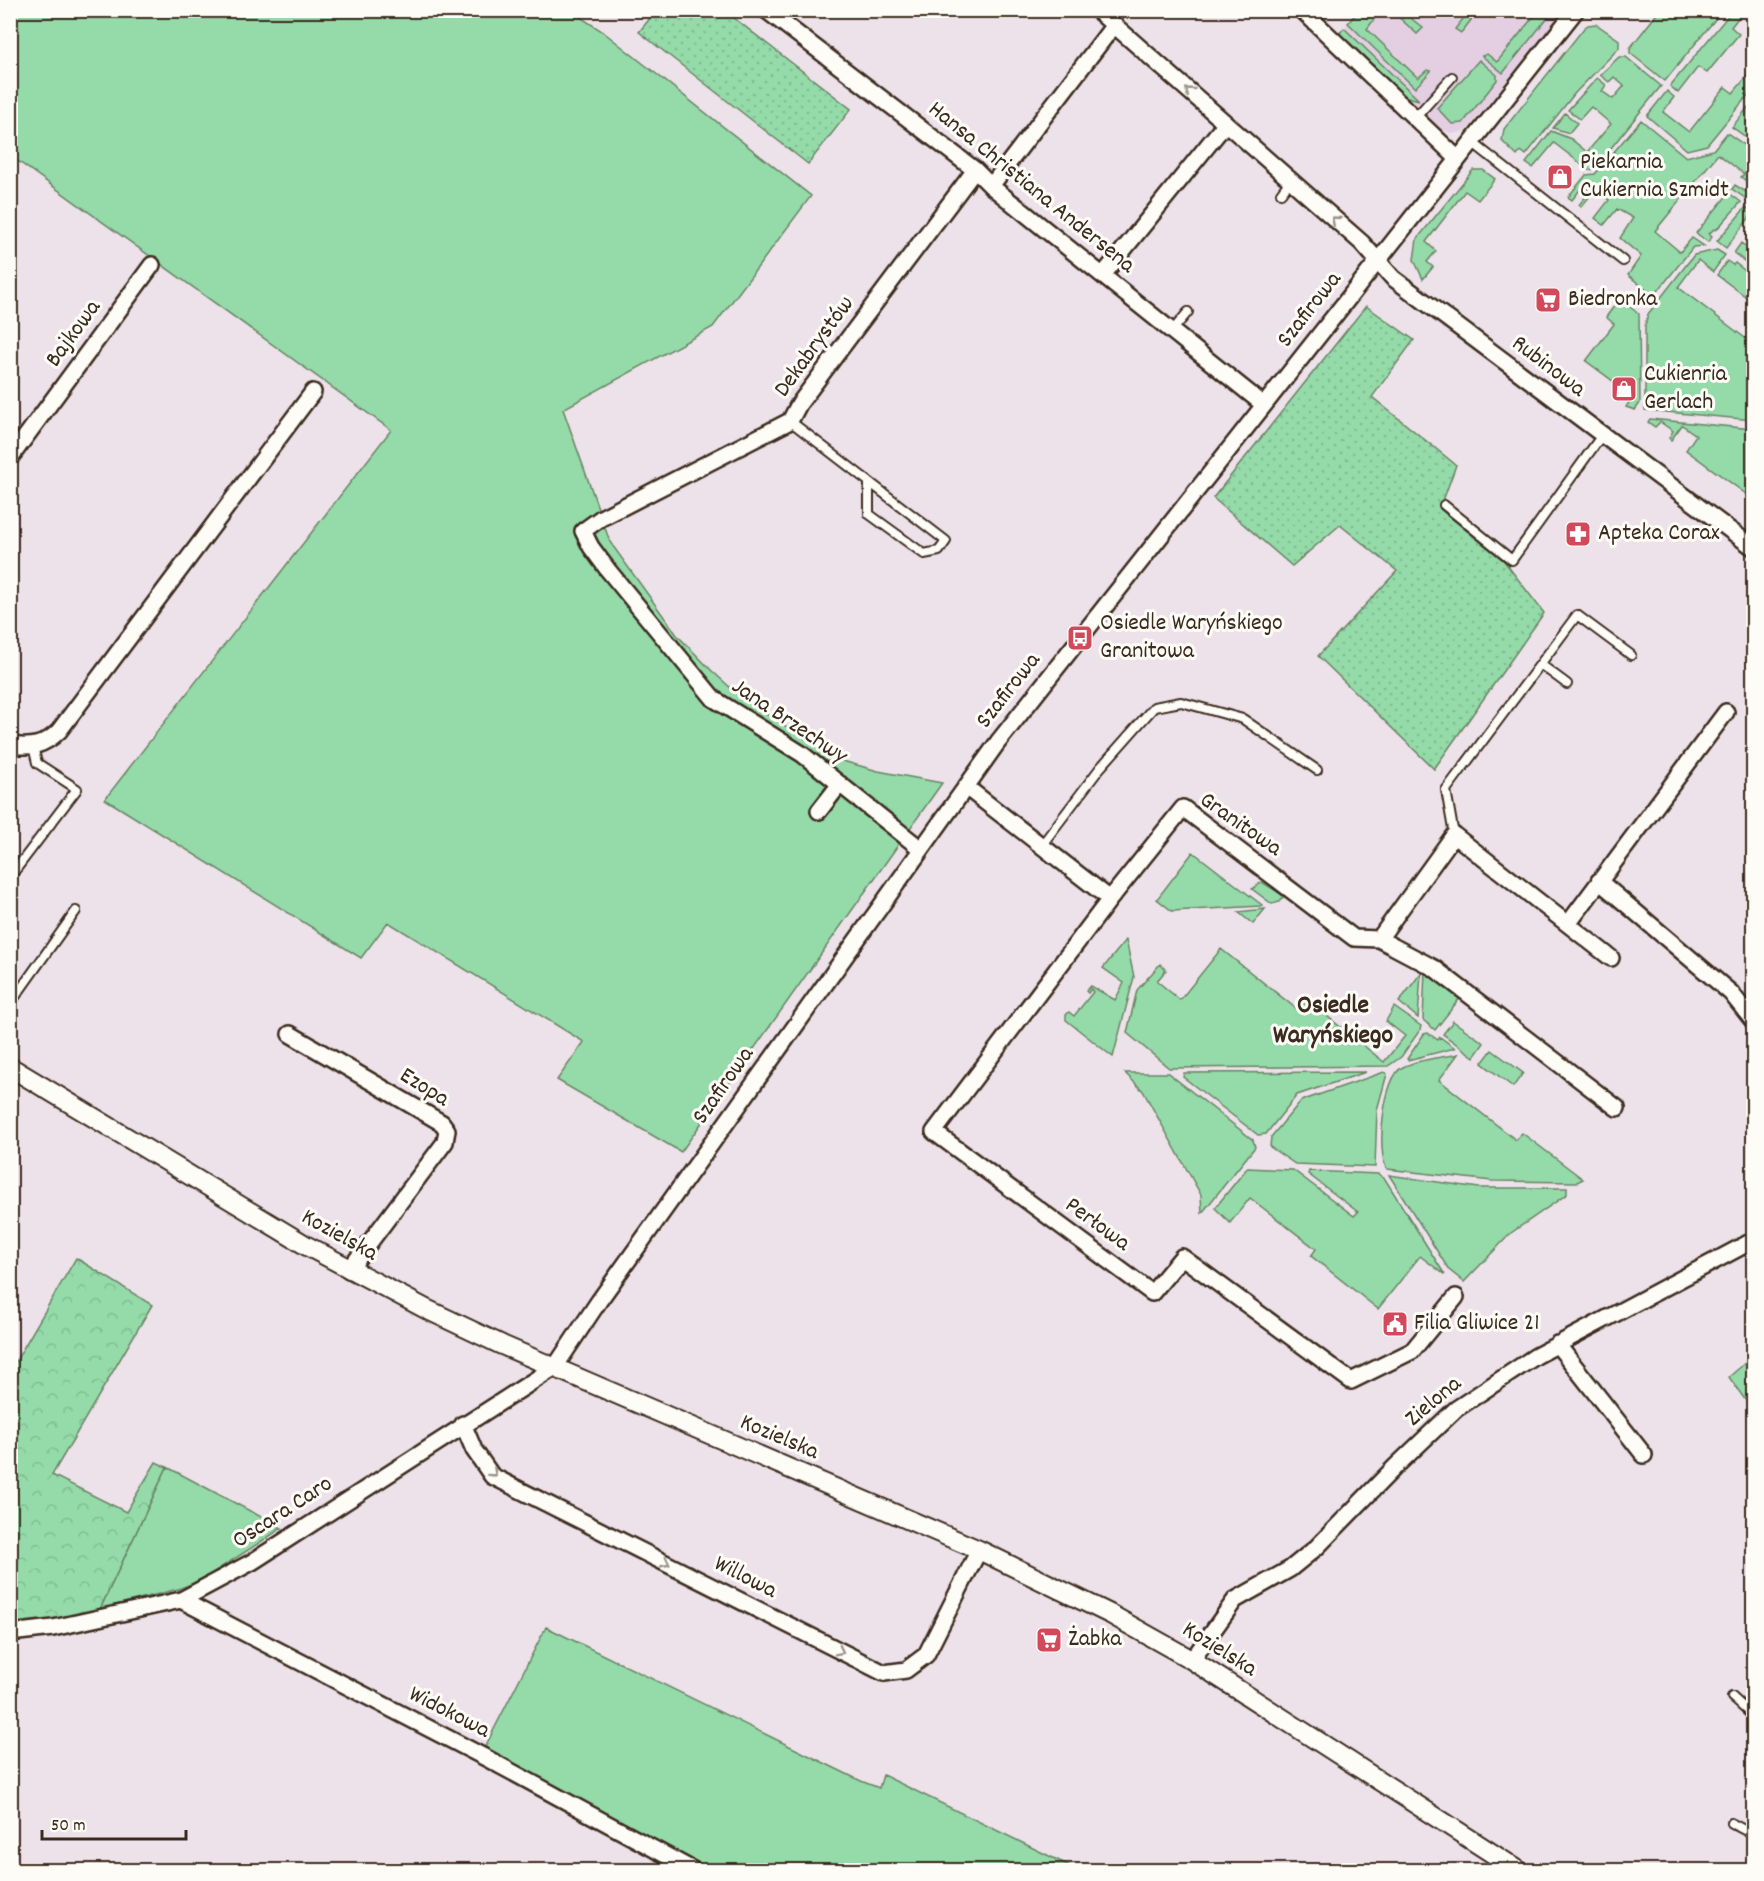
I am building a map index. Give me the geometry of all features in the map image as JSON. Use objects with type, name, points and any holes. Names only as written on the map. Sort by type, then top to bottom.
[{"type":"street","name":"Hansa Christiana Andersena","points":[[766,10],[975,170],[991,186],[1264,405]]},
{"type":"street","name":"Rubinowa","points":[[1097,10],[1226,123],[1286,187],[1379,260],[1401,284],[1754,548]]},
{"type":"street","points":[[1302,10],[1458,159]]},
{"type":"street","name":"Szafirowa","points":[[555,1367],[598,1301],[966,787],[1576,10]]},
{"type":"street","points":[[991,186],[1114,26]]},
{"type":"street","points":[[1103,275],[1226,123]]},
{"type":"street","name":"Dekabrystów","points":[[583,531],[611,513],[790,421],[799,404],[975,170]]},
{"type":"street","name":"Bajkowa","points":[[10,458],[152,266]]},
{"type":"street","points":[[10,745],[33,746],[49,741],[59,731],[312,392]]},
{"type":"street","name":"Jana Brzechwy","points":[[583,531],[591,547],[608,570],[714,699],[802,754],[921,849]]},
{"type":"street","points":[[1568,924],[1726,712]]},
{"type":"street","points":[[819,811],[840,784]]},
{"type":"street","points":[[966,787],[1110,899]]},
{"type":"street","name":"Granitowa","points":[[1110,899],[1183,808],[1354,938],[1379,939],[1429,964],[1617,1108]]},
{"type":"street","points":[[1379,939],[1454,834],[1611,958]]},
{"type":"street","points":[[1599,881],[1731,993],[1754,1022]]},
{"type":"street","name":"Perłowa","points":[[1110,899],[934,1132],[1152,1293],[1182,1257],[1351,1381],[1413,1351],[1456,1297]]},
{"type":"street","name":"Ezopa","points":[[290,1034],[442,1123],[447,1130],[445,1142],[349,1270]]},
{"type":"street","name":"Kozielska","points":[[10,1067],[255,1217],[349,1270],[426,1309],[979,1550],[1110,1614],[1192,1660],[1518,1870]]},
{"type":"street","name":"Zielona","points":[[1192,1660],[1235,1600],[1290,1569],[1317,1547],[1395,1467],[1456,1409],[1557,1344],[1754,1239]]},
{"type":"street","points":[[1557,1344],[1644,1455]]},
{"type":"street","name":"Oscara Caro","points":[[10,1633],[53,1628],[181,1600],[252,1562],[463,1424],[555,1367]]},
{"type":"street","name":"Willowa","points":[[463,1424],[474,1450],[492,1476],[884,1673],[906,1670],[926,1655],[979,1550]]},
{"type":"street","name":"Widokowa","points":[[181,1600],[539,1786],[693,1870]]},
{"type":"lane","points":[[1596,10],[1628,10]]},
{"type":"lane","points":[[1415,118],[1452,77]]},
{"type":"lane","points":[[1472,142],[1623,261]]},
{"type":"lane","points":[[1172,331],[1188,312]]},
{"type":"lane","points":[[790,421],[946,541],[939,551],[924,554],[869,514],[868,482]]},
{"type":"lane","points":[[1444,505],[1512,560],[1602,435]]},
{"type":"lane","points":[[1454,834],[1446,790],[1576,615],[1631,655]]},
{"type":"lane","points":[[1540,664],[1567,684]]},
{"type":"lane","points":[[1041,846],[1100,768],[1154,707],[1181,702],[1244,719],[1317,770]]},
{"type":"lane","points":[[10,877],[77,789],[37,763],[33,746]]},
{"type":"lane","points":[[10,1004],[76,911]]},
{"type":"lane","points":[[1732,1696],[1754,1717]]},
{"type":"lane","points":[[1731,1824],[1754,1835]]},
{"type":"shaded area","points":[[1358,11],[1563,11],[1467,130],[1454,134],[1438,129],[1339,34]]},
{"type":"green space","points":[[1470,10],[1478,11],[1461,33],[1455,29]]},
{"type":"green space","points":[[1660,10],[1722,11],[1665,81],[1630,53],[1630,48]]},
{"type":"green space","points":[[10,11],[571,11],[602,31],[811,196],[713,327],[563,409],[610,542],[677,635],[711,670],[745,701],[805,738],[832,758],[878,771],[942,783],[681,1152],[557,1080],[584,1042],[388,922],[361,958],[105,799],[391,430],[11,156]]},
{"type":"green space","points":[[656,11],[725,11],[851,109],[808,164],[639,32]]},
{"type":"green space","points":[[1358,11],[1373,11],[1375,18],[1367,29],[1418,78],[1427,70],[1431,71],[1415,88],[1348,23]]},
{"type":"green space","points":[[1392,11],[1402,11],[1423,28],[1417,34]]},
{"type":"green space","points":[[1538,11],[1553,11],[1503,73],[1482,56],[1487,54],[1497,62]]},
{"type":"green space","points":[[1732,11],[1742,13],[1731,27],[1739,34],[1707,73],[1698,67],[1678,93],[1670,86]]},
{"type":"green space","points":[[1596,24],[1619,40],[1619,48],[1575,93],[1526,155],[1521,151],[1517,156],[1502,141],[1504,129],[1584,28]]},
{"type":"green space","points":[[1344,28],[1419,100],[1404,96],[1339,34]]},
{"type":"green space","points":[[1619,57],[1626,57],[1661,86],[1594,169],[1589,170],[1554,143],[1533,168],[1526,163],[1551,131],[1571,139],[1587,152],[1611,124],[1591,107],[1580,119],[1568,110],[1597,78],[1606,85],[1602,91],[1613,99],[1624,86],[1614,77],[1609,82],[1600,75]]},
{"type":"green space","points":[[1479,60],[1497,75],[1497,80],[1463,123],[1452,124],[1437,108]]},
{"type":"green space","points":[[1749,74],[1753,78],[1753,89],[1707,145],[1687,150],[1647,116],[1667,91],[1674,97],[1663,112],[1689,132],[1725,87],[1733,93]]},
{"type":"green space","points":[[1753,101],[1753,142],[1732,127]]},
{"type":"green space","points":[[1565,113],[1577,123],[1569,133],[1553,128]]},
{"type":"green space","points":[[1641,120],[1686,157],[1713,150],[1727,133],[1753,151],[1753,187],[1745,198],[1732,189],[1735,185],[1746,192],[1751,185],[1741,177],[1744,174],[1718,154],[1655,231],[1680,252],[1692,238],[1704,246],[1693,247],[1654,296],[1628,275],[1641,256],[1620,238],[1633,218],[1617,209],[1604,225],[1595,218],[1609,200],[1595,190],[1581,207],[1579,205],[1590,191],[1583,186],[1572,200],[1568,197],[1586,175],[1595,174]]},
{"type":"green space","points":[[1473,170],[1483,170],[1495,179],[1478,200],[1465,191],[1426,242],[1436,251],[1427,262],[1433,267],[1423,279],[1414,260],[1417,239]]},
{"type":"green space","points":[[1729,193],[1741,202],[1716,230],[1714,229],[1709,234],[1712,237],[1708,242],[1696,233]]},
{"type":"green space","points":[[1746,207],[1753,213],[1726,248],[1717,241]]},
{"type":"green space","points":[[1741,243],[1753,252],[1753,268],[1734,253]]},
{"type":"green space","points":[[1717,250],[1725,255],[1713,272],[1698,260],[1678,287],[1753,344],[1753,420],[1645,410],[1645,325],[1648,314],[1694,255]]},
{"type":"green space","points":[[1727,261],[1733,265],[1735,263],[1753,277],[1753,302],[1717,275]]},
{"type":"green space","points":[[1618,301],[1622,301],[1639,314],[1640,403],[1635,410],[1626,407],[1633,396],[1586,361],[1614,324],[1606,317]]},
{"type":"green space","points":[[1366,306],[1414,340],[1372,397],[1456,465],[1440,509],[1504,561],[1544,613],[1434,769],[1318,656],[1397,571],[1340,525],[1292,566],[1213,498]]},
{"type":"green space","points":[[1650,419],[1753,429],[1753,499],[1686,450],[1696,435],[1682,425],[1671,440],[1669,438],[1673,431],[1660,422],[1655,427],[1648,422]]},
{"type":"green space","points":[[1193,852],[1262,905],[1172,911],[1157,899]]},
{"type":"green space","points":[[1262,882],[1284,896],[1279,902],[1272,904],[1252,889]]},
{"type":"green space","points":[[1265,909],[1253,924],[1238,912]]},
{"type":"green space","points":[[1126,940],[1134,977],[1113,1057],[1066,1020],[1066,1015],[1069,1012],[1074,1016],[1093,992],[1091,989],[1088,993],[1086,991],[1091,986],[1115,1000],[1124,983],[1103,968]]},
{"type":"green space","points":[[1221,949],[1298,1010],[1307,1000],[1384,1062],[1405,1036],[1386,1021],[1394,1007],[1421,1026],[1420,1030],[1401,1057],[1388,1066],[1169,1068],[1127,1033],[1137,990],[1160,964],[1166,970],[1157,981],[1180,1000]]},
{"type":"green space","points":[[1425,970],[1460,998],[1435,1030],[1423,1020]]},
{"type":"green space","points":[[1421,973],[1418,1018],[1399,1002]]},
{"type":"green space","points":[[1453,1021],[1484,1043],[1474,1057],[1443,1034]]},
{"type":"green space","points":[[1428,1033],[1438,1040],[1440,1037],[1455,1048],[1408,1060],[1424,1034]]},
{"type":"green space","points":[[1492,1050],[1523,1073],[1513,1087],[1482,1063]]},
{"type":"green space","points":[[1458,1054],[1439,1080],[1516,1140],[1522,1133],[1583,1179],[1577,1182],[1492,1181],[1387,1169],[1382,1148],[1383,1115],[1386,1099],[1396,1073],[1403,1067],[1416,1062]]},
{"type":"green space","points":[[1366,1072],[1297,1095],[1266,1134],[1258,1135],[1183,1077],[1184,1073]]},
{"type":"green space","points":[[1384,1072],[1387,1074],[1377,1110],[1375,1167],[1295,1164],[1270,1147],[1271,1137],[1301,1101]]},
{"type":"green space","points":[[1125,1073],[1168,1073],[1253,1140],[1255,1147],[1202,1213],[1201,1195],[1143,1091]]},
{"type":"green space","points":[[1247,1168],[1293,1170],[1354,1216],[1358,1212],[1308,1174],[1309,1171],[1378,1174],[1385,1179],[1445,1275],[1420,1256],[1378,1309],[1311,1256],[1316,1249],[1250,1198],[1230,1223],[1215,1208]]},
{"type":"green space","points":[[1389,1175],[1479,1188],[1567,1188],[1567,1194],[1511,1233],[1464,1282],[1449,1270]]},
{"type":"green space","points":[[76,1258],[152,1305],[52,1475],[126,1512],[156,1462],[167,1467],[100,1609],[11,1626],[11,1369]]},
{"type":"green space","points":[[1753,1356],[1753,1411],[1729,1377]]},
{"type":"green space","points":[[167,1467],[282,1528],[200,1581],[100,1609]]},
{"type":"green space","points":[[546,1627],[861,1781],[879,1788],[883,1775],[1078,1870],[706,1870],[484,1749]]},
{"type":"place","name":"Piekarnia Cukiernia Szmidt","points":[[1560,177]]},
{"type":"place","name":"Biedronka","points":[[1548,300]]},
{"type":"place","name":"Cukienria Gerlach","points":[[1624,389]]},
{"type":"place","name":"Apteka Corax","points":[[1578,534]]},
{"type":"place","name":"Osiedle Waryńskiego Granitowa","points":[[1080,638]]},
{"type":"place","name":"Filia Gliwice 21","points":[[1395,1324]]},
{"type":"place","name":"Żabka","points":[[1049,1640]]},
{"type":"district","name":"Osiedle Waryńskiego","points":[[1333,1021]]}]
